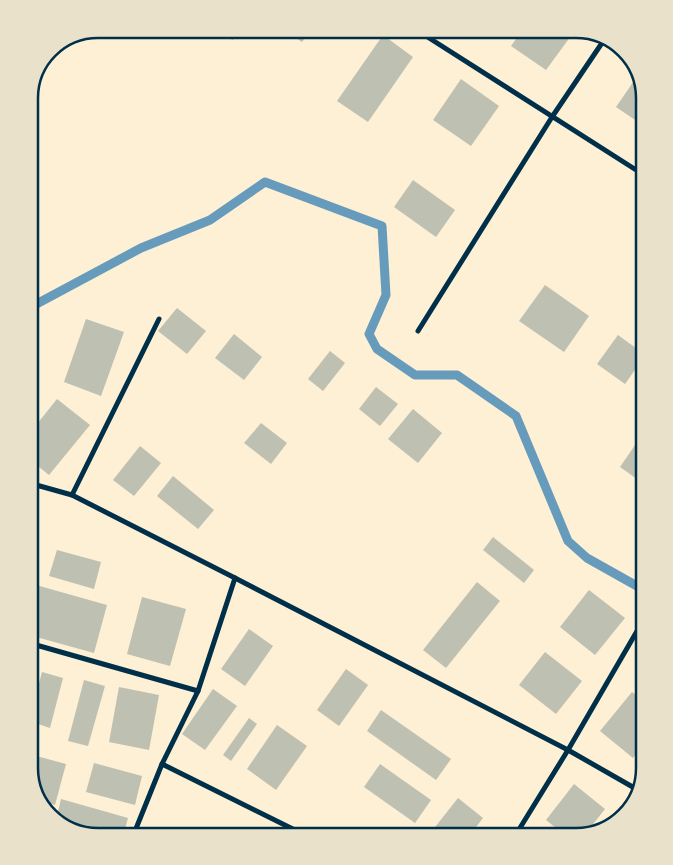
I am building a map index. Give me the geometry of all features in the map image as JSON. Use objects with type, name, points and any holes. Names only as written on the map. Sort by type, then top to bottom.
[{"type":"street","points":[[428,38],[636,170]]},
{"type":"street","points":[[418,331],[552,117],[601,44]]},
{"type":"street","points":[[72,495],[159,319]]},
{"type":"street","points":[[38,486],[72,495],[568,750],[632,786]]},
{"type":"street","points":[[136,828],[162,764],[198,691],[235,578]]},
{"type":"street","points":[[520,828],[636,634]]},
{"type":"street","points":[[38,645],[198,691]]},
{"type":"street","points":[[162,764],[291,828]]},
{"type":"building","points":[[296,38],[305,38],[302,42]]},
{"type":"building","points":[[381,38],[387,38],[413,57],[368,122],[337,101]]},
{"type":"building","points":[[517,38],[569,38],[546,70],[511,46]]},
{"type":"building","points":[[461,79],[499,106],[471,146],[433,120]]},
{"type":"building","points":[[633,82],[636,97],[636,121],[616,107]]},
{"type":"building","points":[[413,180],[455,210],[436,237],[394,207]]},
{"type":"building","points":[[545,285],[589,316],[564,352],[519,321]]},
{"type":"building","points":[[177,308],[206,331],[187,354],[158,331]]},
{"type":"building","points":[[86,319],[124,332],[101,396],[64,382]]},
{"type":"building","points":[[234,334],[262,357],[244,380],[215,358]]},
{"type":"building","points":[[618,335],[636,348],[636,368],[625,384],[597,364]]},
{"type":"building","points":[[330,351],[345,363],[323,391],[308,379]]},
{"type":"building","points":[[376,387],[398,404],[380,426],[359,409]]},
{"type":"building","points":[[57,399],[90,425],[49,475],[38,466],[38,423]]},
{"type":"building","points":[[413,409],[442,433],[418,463],[388,439]]},
{"type":"building","points":[[261,423],[287,443],[271,464],[244,443]]},
{"type":"building","points":[[636,444],[636,478],[620,467]]},
{"type":"building","points":[[140,446],[161,463],[134,496],[113,480]]},
{"type":"building","points":[[173,476],[214,510],[198,529],[157,496]]},
{"type":"building","points":[[493,537],[534,570],[524,583],[483,550]]},
{"type":"building","points":[[57,550],[101,562],[94,589],[49,576]]},
{"type":"building","points":[[477,582],[500,601],[446,668],[423,650]]},
{"type":"building","points":[[38,586],[107,605],[94,653],[38,637]]},
{"type":"building","points":[[589,590],[625,618],[595,655],[560,627]]},
{"type":"building","points":[[142,597],[186,609],[170,666],[127,654]]},
{"type":"building","points":[[249,629],[273,646],[245,686],[221,669]]},
{"type":"building","points":[[545,652],[582,681],[556,714],[519,685]]},
{"type":"building","points":[[346,669],[368,685],[339,726],[317,710]]},
{"type":"building","points":[[42,672],[63,678],[50,728],[38,724],[38,687]]},
{"type":"building","points":[[84,680],[105,686],[88,746],[68,741]]},
{"type":"building","points":[[119,687],[159,695],[149,750],[109,742]]},
{"type":"building","points":[[213,689],[237,706],[205,750],[182,734]]},
{"type":"building","points":[[632,692],[636,695],[636,754],[633,758],[600,731]]},
{"type":"building","points":[[381,710],[451,759],[436,780],[367,731]]},
{"type":"building","points":[[249,718],[257,724],[231,761],[223,755]]},
{"type":"building","points":[[277,725],[307,746],[276,790],[247,769]]},
{"type":"building","points":[[38,756],[66,764],[55,805],[50,804],[42,791],[38,776]]},
{"type":"building","points":[[94,763],[142,776],[135,805],[86,792]]},
{"type":"building","points":[[380,764],[431,800],[415,823],[364,787]]},
{"type":"building","points":[[574,784],[605,809],[593,825],[584,827],[556,828],[546,820]]},
{"type":"building","points":[[458,798],[483,818],[475,828],[434,828]]},
{"type":"building","points":[[61,799],[128,818],[125,828],[97,828],[74,823],[58,812]]},
{"type":"waterway","points":[[38,303],[141,248],[210,220],[265,182],[382,226],[386,295],[369,334],[377,349],[415,375],[457,375],[516,416],[568,541],[587,558],[636,586]]}]
